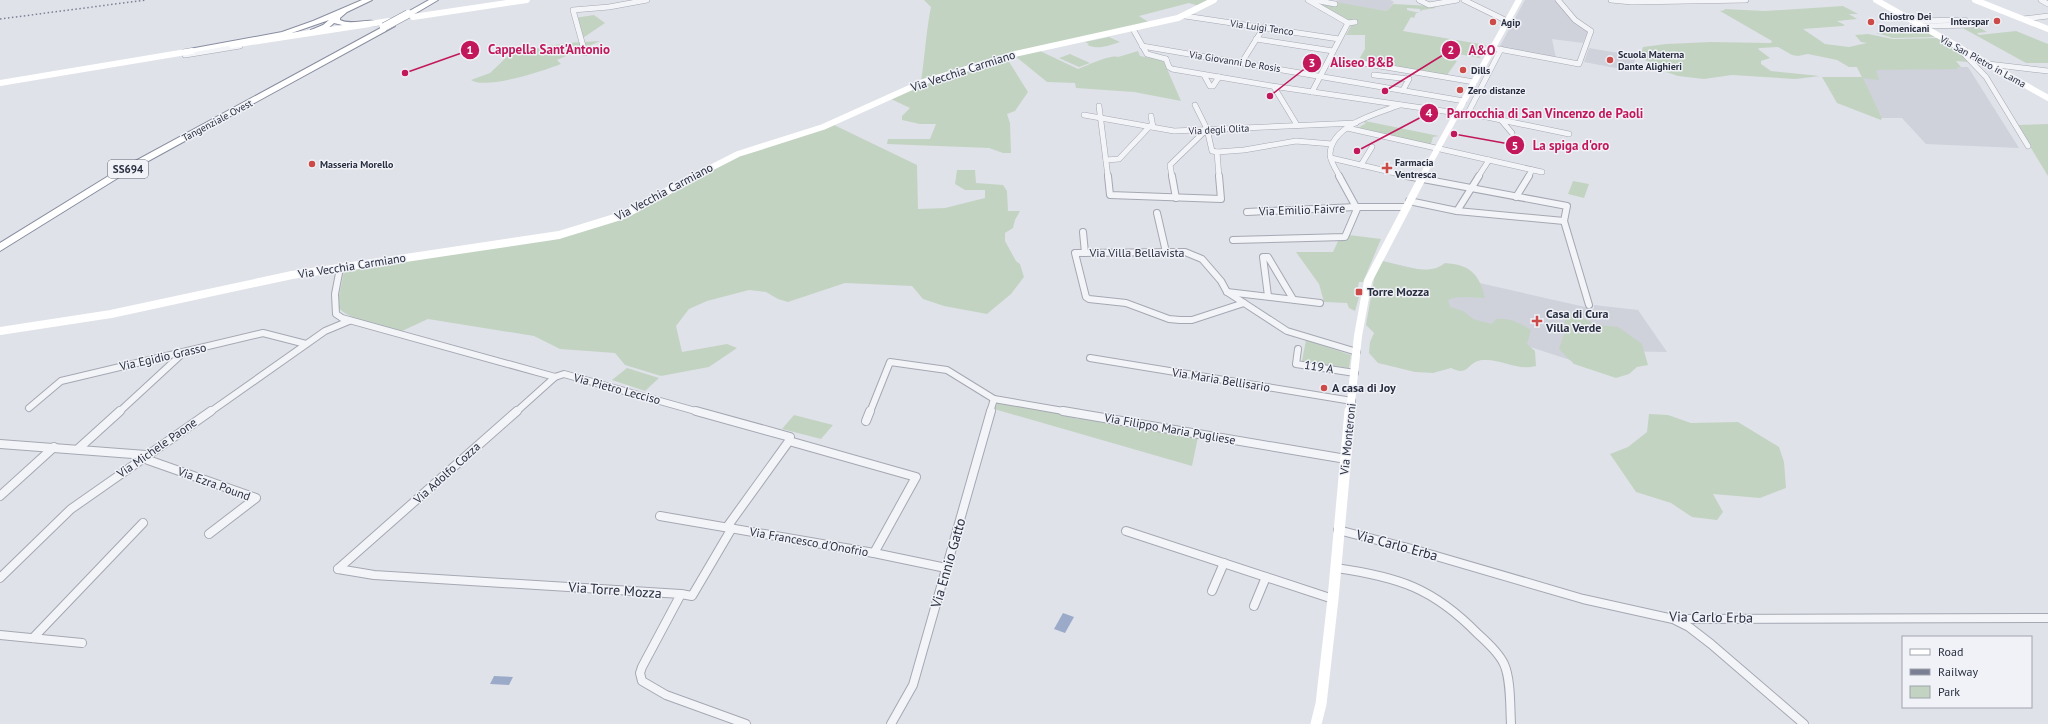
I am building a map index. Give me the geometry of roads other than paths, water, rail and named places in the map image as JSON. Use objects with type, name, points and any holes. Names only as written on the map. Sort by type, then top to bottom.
[{"type":"highway","points":[[183,54],[269,37],[316,22],[368,0]]},
{"type":"highway","points":[[412,15],[431,0]]},
{"type":"highway","name":"Tangenziale Ovest","points":[[412,15],[434,0]]},
{"type":"highway","name":"Tangenziale Ovest","points":[[0,243],[88,187],[284,82],[388,24],[412,15],[441,0]]},
{"type":"highway","points":[[316,22],[306,30],[306,32],[312,33],[326,27],[336,17],[350,8]]},
{"type":"highway","points":[[336,17],[336,21],[343,24],[374,24]]},
{"type":"highway","name":"Tangenziale Ovest","points":[[0,248],[47,217],[118,174],[257,96]]},
{"type":"street","points":[[412,15],[527,0]]},
{"type":"street","points":[[585,53],[572,12],[573,10],[609,7],[647,0]]},
{"type":"street","name":"Via Vecchia Carmiano","points":[[0,331],[111,314],[250,284],[340,268],[529,240],[587,228],[624,215],[738,154],[823,127],[923,82],[1015,54],[1133,29],[1185,16],[1214,0]]},
{"type":"street","points":[[1308,0],[1348,23],[1355,22]]},
{"type":"street","points":[[1314,0],[1335,4]]},
{"type":"street","points":[[1419,0],[1429,5],[1457,0]]},
{"type":"street","points":[[1464,0],[1507,21]]},
{"type":"street","name":"Via Monteroni","points":[[1468,113],[1497,49],[1507,21],[1519,0]]},
{"type":"street","points":[[1497,49],[1579,64],[1591,31],[1575,20],[1558,0]]},
{"type":"street","points":[[1611,0],[1746,0]]},
{"type":"street","name":"Via San Pietro in Lama","points":[[1876,0],[2048,98]]},
{"type":"street","points":[[1975,0],[2048,29]]},
{"type":"street","points":[[2041,0],[2048,4]]},
{"type":"street","name":"Via Luigi Tenco","points":[[1185,16],[1339,39]]},
{"type":"street","points":[[2023,19],[2047,17]]},
{"type":"street","points":[[1913,21],[1965,20],[1973,25],[1921,26]]},
{"type":"street","points":[[1312,92],[1348,23]]},
{"type":"street","points":[[183,54],[374,24]]},
{"type":"street","points":[[0,84],[312,33],[374,24],[388,24]]},
{"type":"street","points":[[1242,62],[1264,28]]},
{"type":"street","points":[[1133,29],[1147,54],[1166,59]]},
{"type":"street","points":[[1256,39],[1333,51]]},
{"type":"street","name":"Via Giovanni De Rosis","points":[[1142,46],[1320,75],[1464,101]]},
{"type":"street","name":"Via Monteroni","points":[[1316,724],[1321,704],[1333,599],[1338,530],[1357,352],[1368,281],[1407,204],[1474,82],[1497,49]]},
{"type":"street","points":[[1166,59],[1172,51]]},
{"type":"street","points":[[1966,52],[1963,53],[1982,72],[2028,146]]},
{"type":"street","points":[[1166,59],[1169,67],[1172,69],[1204,75],[1274,87],[1468,113],[1569,134]]},
{"type":"street","points":[[1362,63],[1474,82]]},
{"type":"street","points":[[1988,64],[2048,71]]},
{"type":"street","points":[[1204,75],[1210,86],[1213,86],[1219,77]]},
{"type":"street","points":[[1374,75],[1409,79],[1403,90]]},
{"type":"street","points":[[1274,87],[1297,125]]},
{"type":"street","points":[[1195,105],[1206,129],[1212,151],[1244,150],[1296,141],[1332,144]]},
{"type":"street","points":[[1233,240],[1345,237],[1356,207],[1331,158],[1332,144],[1339,134],[1356,122],[1400,105]]},
{"type":"street","points":[[1099,106],[1110,195],[1221,199],[1217,152]]},
{"type":"street","name":"Via degli Olita","points":[[1084,115],[1174,131],[1356,122]]},
{"type":"street","points":[[1106,160],[1119,159],[1151,127],[1152,116]]},
{"type":"street","points":[[1501,120],[1512,133]]},
{"type":"street","points":[[1347,128],[1542,172]]},
{"type":"street","points":[[1176,198],[1170,165],[1206,129]]},
{"type":"street","points":[[1361,165],[1372,147]]},
{"type":"street","points":[[1331,158],[1421,179],[1567,206],[1564,221],[1589,305]]},
{"type":"street","points":[[1457,211],[1489,160]]},
{"type":"street","points":[[1516,197],[1532,170]]},
{"type":"street","name":"Via Emilio Faivre","points":[[1247,212],[1407,204],[1457,211],[1564,221]]},
{"type":"street","points":[[1157,213],[1166,252]]},
{"type":"street","points":[[1083,232],[1085,253]]},
{"type":"street","name":"Via Villa Bellavista","points":[[1245,303],[1192,320],[1180,320],[1169,319],[1126,304],[1089,299],[1086,297],[1075,253],[1185,252],[1202,259],[1221,281],[1227,292],[1245,303],[1287,331],[1357,352]]},
{"type":"street","points":[[1268,296],[1263,258],[1268,257],[1292,299]]},
{"type":"street","points":[[336,314],[335,294],[340,268]]},
{"type":"street","points":[[1227,292],[1320,303]]},
{"type":"street","name":"Via Pietro Lecciso","points":[[336,314],[348,321],[555,377],[564,374],[790,437],[789,441],[916,477]]},
{"type":"street","name":"Via Michele Paone","points":[[325,331],[336,314]]},
{"type":"street","name":"Via Michele Paone","points":[[0,578],[71,509],[325,331],[348,321]]},
{"type":"street","name":"Via Egidio Grasso","points":[[29,408],[61,381],[264,333],[306,344]]},
{"type":"street","name":"119 A","points":[[1298,350],[1296,364],[1355,373]]},
{"type":"street","points":[[78,449],[184,352]]},
{"type":"street","name":"Via Maria Bellisario","points":[[1090,358],[1352,401]]},
{"type":"street","points":[[866,421],[890,362],[947,370],[994,398]]},
{"type":"street","name":"Via Adolfo Cozza","points":[[338,569],[555,377]]},
{"type":"street","name":"Via Filippo Maria Pugliese","points":[[994,398],[1346,459]]},
{"type":"street","name":"Via Ennio Gatto","points":[[891,724],[913,686],[994,398]]},
{"type":"street","points":[[681,594],[692,596],[730,528],[789,441]]},
{"type":"street","points":[[0,444],[146,455]]},
{"type":"street","points":[[0,496],[54,447]]},
{"type":"street","name":"Via Ezra Pound","points":[[146,455],[148,460],[256,498],[209,534]]},
{"type":"street","name":"Via Francesco d'Onofrio","points":[[660,516],[874,553],[916,477]]},
{"type":"street","points":[[33,638],[143,523]]},
{"type":"street","name":"Via Carlo Erba","points":[[1338,530],[1412,549],[1596,602],[1673,619],[2048,618]]},
{"type":"street","points":[[1126,531],[1333,599]]},
{"type":"street","points":[[874,553],[946,568]]},
{"type":"street","points":[[1212,591],[1224,563]]},
{"type":"street","points":[[1336,568],[1399,580],[1426,592],[1452,610],[1504,663],[1507,673],[1511,724]]},
{"type":"street","name":"Via Torre Mozza","points":[[338,569],[374,575],[681,594],[642,667],[640,673],[642,681],[666,695],[746,724]]},
{"type":"street","points":[[1254,606],[1266,577]]},
{"type":"street","points":[[1673,619],[1699,634],[1804,724]]},
{"type":"street","points":[[0,635],[82,643]]},
{"type":"water","points":[[1063,613],[1074,617],[1065,633],[1054,629]]},
{"type":"water","points":[[494,676],[513,677],[509,685],[490,684]]},
{"type":"railway","points":[[0,19],[146,0]]},
{"type":"place","name":"Interspar","points":[[1997,21]]},
{"type":"place","name":"Agip","points":[[1493,22]]},
{"type":"place","name":"Chiostro Dei Domenicani","points":[[1871,22]]},
{"type":"place","name":"Scuola Materna Dante Alighieri","points":[[1610,60]]},
{"type":"place","name":"Dills","points":[[1463,70]]},
{"type":"place","name":"Cappella Sant'Antonio","points":[[405,73]]},
{"type":"place","name":"Zero distanze","points":[[1460,90]]},
{"type":"place","name":"A&O","points":[[1385,91]]},
{"type":"place","name":"Aliseo B&B","points":[[1270,96]]},
{"type":"place","name":"La spiga d'oro","points":[[1454,134]]},
{"type":"place","name":"Parrocchia di San Vincenzo de Paoli","points":[[1357,151]]},
{"type":"place","name":"Masseria Morello","points":[[312,164]]},
{"type":"place","name":"Farmacia Ventresca","points":[[1387,168]]},
{"type":"place","name":"Torre Mozza","points":[[1359,292]]},
{"type":"place","name":"Casa di Cura Villa Verde","points":[[1537,321]]},
{"type":"place","name":"A casa di Joy","points":[[1324,388]]}]
